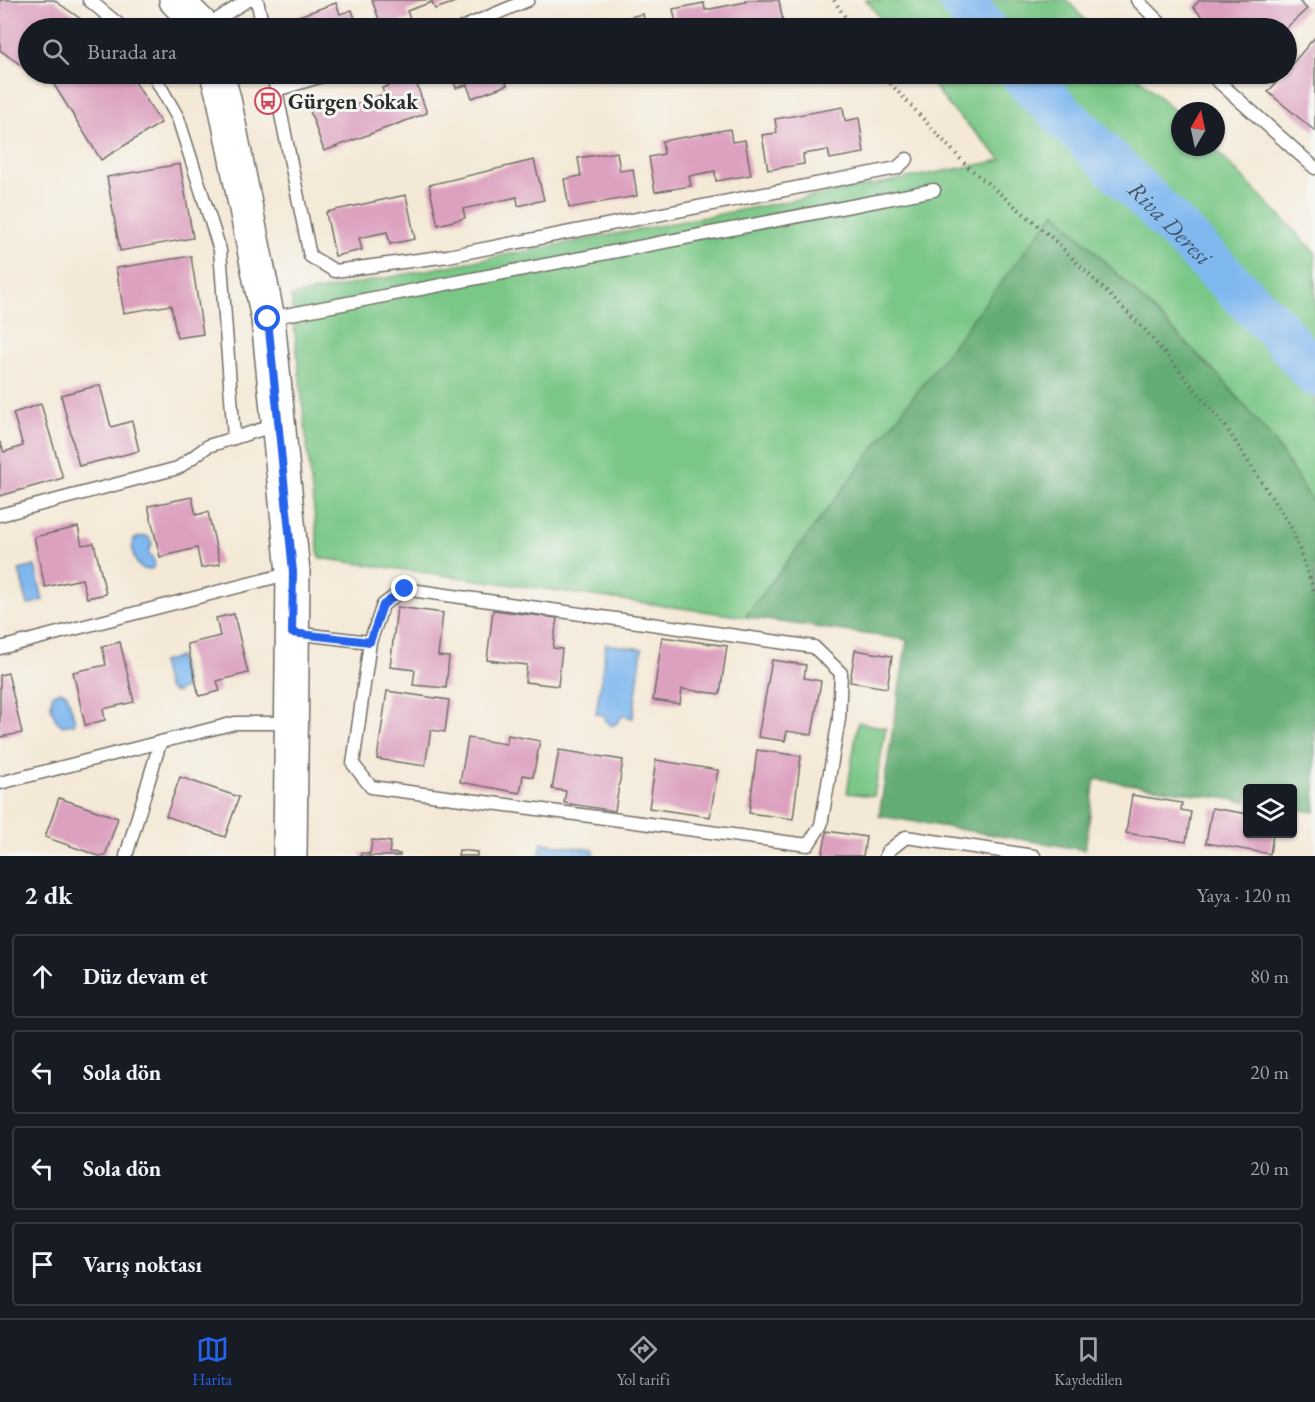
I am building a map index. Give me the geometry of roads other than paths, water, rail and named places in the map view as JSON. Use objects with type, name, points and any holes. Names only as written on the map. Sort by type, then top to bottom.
[{"type":"street","points":[[176,0],[194,18]]},
{"type":"street","points":[[220,84],[268,319],[280,424],[293,572],[290,856]]},
{"type":"lane","points":[[89,0],[111,18]]},
{"type":"lane","points":[[220,18],[248,0]]},
{"type":"lane","points":[[257,0],[261,18]]},
{"type":"lane","points":[[486,18],[528,0]]},
{"type":"lane","points":[[1137,0],[1155,18]]},
{"type":"lane","points":[[159,84],[178,118],[220,250],[234,438]]},
{"type":"lane","points":[[275,84],[310,256],[335,271],[448,256],[885,171],[897,168],[907,159]]},
{"type":"lane","points":[[276,90],[296,84]]},
{"type":"lane","points":[[1221,84],[1315,168]]},
{"type":"lane","points":[[268,319],[934,190]]},
{"type":"lane","points":[[0,515],[178,468],[208,446],[280,424]]},
{"type":"lane","points":[[0,648],[293,572]]},
{"type":"lane","points":[[405,589],[814,647],[841,673],[839,719],[821,825],[808,845],[371,787],[352,764],[370,642],[383,605],[405,589]]},
{"type":"lane","points":[[292,633],[370,642]]},
{"type":"lane","points":[[0,783],[235,723],[290,723]]},
{"type":"lane","points":[[126,856],[160,743]]},
{"type":"lane","points":[[886,856],[887,852],[906,837],[1034,856]]},
{"type":"water","points":[[147,536],[151,540],[152,545],[148,551],[154,563],[153,568],[142,569],[134,557],[133,540]]},
{"type":"water","points":[[35,566],[43,600],[28,605],[19,570]]},
{"type":"water","points":[[606,644],[642,649],[633,718],[622,716],[612,726],[606,721],[604,715],[596,714]]},
{"type":"water","points":[[179,657],[186,687],[175,693],[167,688],[161,662]]},
{"type":"water","points":[[60,691],[67,694],[74,724],[63,726],[54,716],[51,707],[52,698],[53,694]]},
{"type":"water","points":[[542,843],[594,850],[594,856],[539,856]]},
{"type":"waterway","name":"Riva Deresi","points":[[961,0],[976,18]]},
{"type":"waterway","name":"Riva Deresi","points":[[1032,84],[1275,327],[1315,374]]},
{"type":"place","name":"Gürgen Sokak","points":[[268,101]]}]
